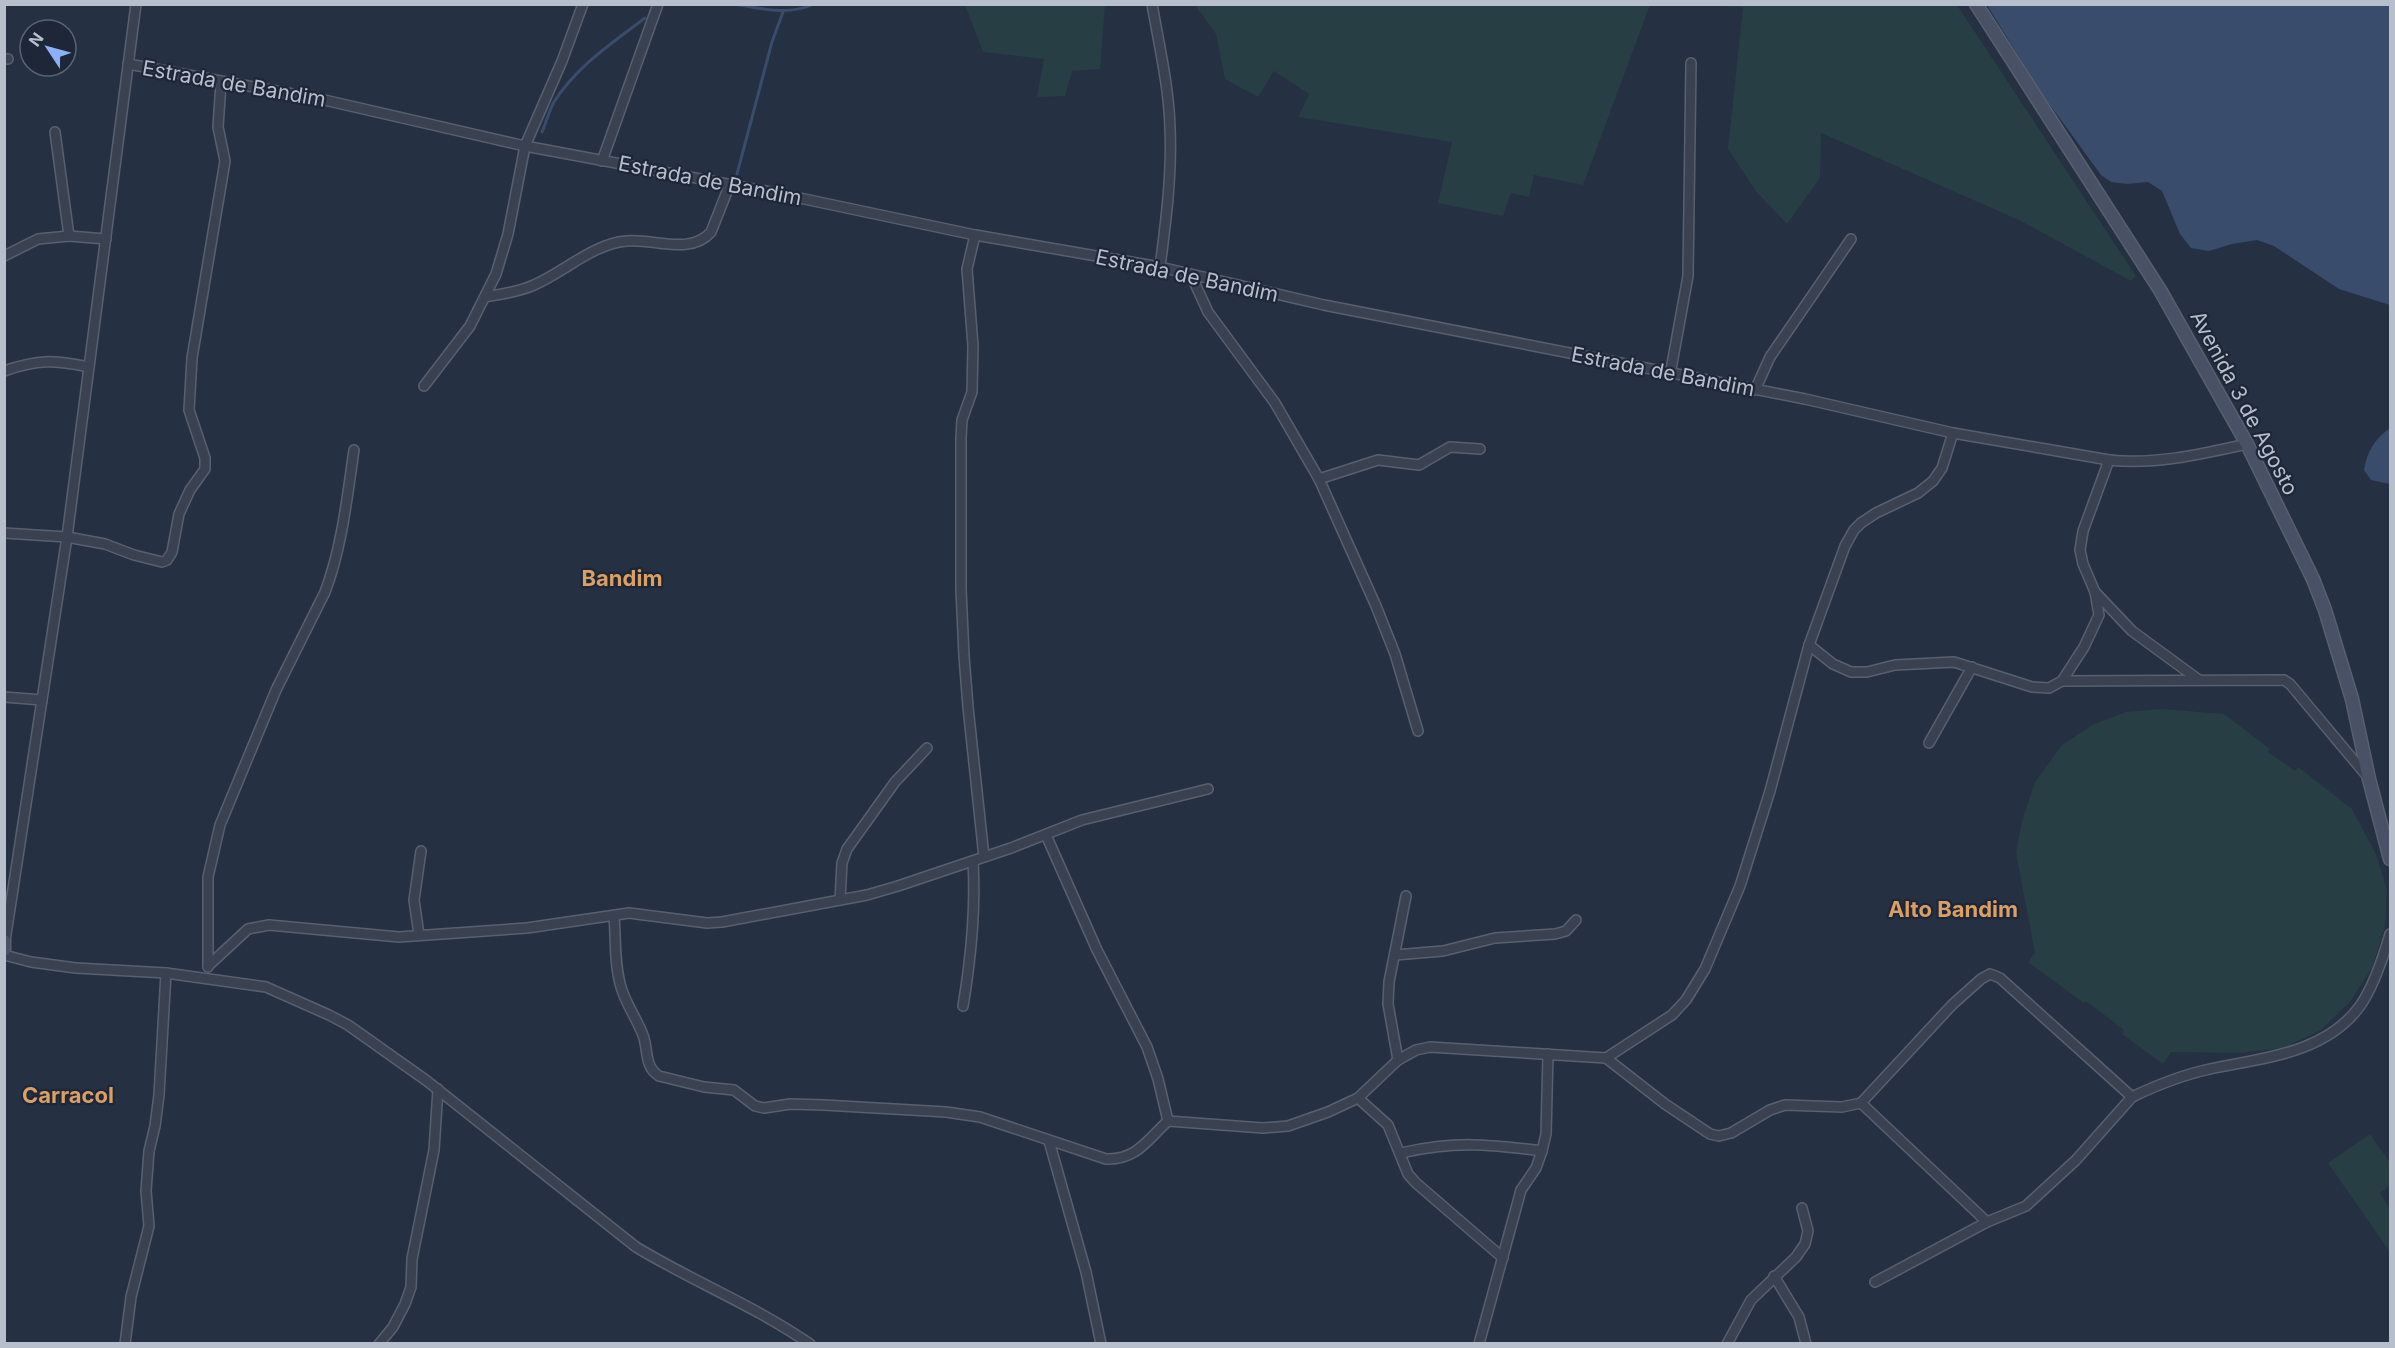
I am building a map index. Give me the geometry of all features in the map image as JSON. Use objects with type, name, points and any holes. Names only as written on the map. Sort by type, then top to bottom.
[{"type":"street","points":[[4,950],[67,537],[136,4]]},
{"type":"street","points":[[424,386],[470,326],[496,274],[508,234],[525,146],[583,4]]},
{"type":"street","points":[[602,161],[658,4]]},
{"type":"street","points":[[1152,4],[1168,97],[1170,128],[1168,206],[1160,267]]},
{"type":"street","name":"Avenida 3 de Agosto","points":[[1976,4],[2160,290],[2247,444],[2313,579],[2325,610],[2352,699],[2369,778],[2391,859]]},
{"type":"street","points":[[1670,375],[1688,276],[1691,63]]},
{"type":"street","name":"Estrada de Bandim","points":[[128,64],[221,83],[329,101],[525,146],[730,183],[975,235],[1160,267],[1324,305],[1846,408],[1953,433],[2132,462],[2185,457],[2247,444]]},
{"type":"street","points":[[4,533],[67,537],[105,544],[162,562],[167,560],[172,552],[179,514],[190,490],[205,469],[205,458],[189,410],[192,358],[225,161],[218,127],[221,83]]},
{"type":"street","points":[[56,132],[69,236]]},
{"type":"street","points":[[485,297],[534,285],[612,244],[637,241],[672,245],[705,238],[711,232],[730,183]]},
{"type":"street","points":[[975,235],[967,269],[973,368],[972,392],[962,420],[961,438],[961,589],[968,707],[984,856]]},
{"type":"street","points":[[4,256],[38,239],[69,236],[106,239]]},
{"type":"street","points":[[1755,390],[1770,357],[1851,239]]},
{"type":"street","points":[[1191,275],[1208,312],[1275,403],[1319,479],[1395,654],[1418,731]]},
{"type":"street","points":[[4,371],[30,362],[55,361],[89,367]]},
{"type":"street","points":[[1606,1058],[1671,1015],[1686,1000],[1705,969],[1740,886],[1770,791],[1809,645],[1845,546],[1854,530],[1876,513],[1918,493],[1933,481],[1942,468],[1953,433]]},
{"type":"street","points":[[1319,479],[1378,460],[1419,465],[1450,447],[1480,449]]},
{"type":"street","points":[[208,978],[208,877],[214,848],[263,718],[333,572],[344,521],[354,450]]},
{"type":"street","points":[[2062,681],[2084,647],[2099,615],[2095,592],[2083,564],[2080,549],[2083,531],[2109,460]]},
{"type":"street","points":[[2095,592],[2133,631],[2199,680]]},
{"type":"street","points":[[1809,645],[1833,664],[1851,672],[1867,672],[1895,665],[1954,662],[2032,687],[2049,688],[2062,681],[2284,680],[2290,684],[2369,778]]},
{"type":"street","points":[[1929,743],[1972,667]]},
{"type":"street","points":[[4,697],[42,700]]},
{"type":"street","points":[[840,900],[842,863],[847,849],[895,782],[927,748]]},
{"type":"street","points":[[208,966],[243,933],[253,927],[269,925],[378,936],[527,928],[642,913],[707,923],[840,900],[898,886],[1105,813],[1208,789]]},
{"type":"street","points":[[1046,835],[1097,950],[1147,1047],[1158,1079],[1168,1121]]},
{"type":"street","points":[[419,935],[414,900],[421,851]]},
{"type":"street","points":[[963,1006],[971,953],[974,911],[973,861]]},
{"type":"street","points":[[1398,1060],[1388,1004],[1389,982],[1406,896]]},
{"type":"street","points":[[614,916],[616,965],[620,985],[641,1030],[649,1064],[653,1072],[659,1076],[704,1087],[734,1090],[755,1106],[764,1108],[790,1104],[946,1112],[980,1117],[1106,1158],[1120,1159],[1131,1155],[1168,1121],[1263,1128],[1288,1126],[1328,1112],[1358,1098],[1398,1060],[1416,1050],[1430,1047],[1606,1058],[1665,1104],[1710,1134],[1719,1136],[1731,1133],[1770,1110],[1785,1105],[1842,1107],[1861,1103],[1952,1005],[1981,979],[1990,974],[2000,978],[2132,1097]]},
{"type":"street","points":[[1395,955],[1443,951],[1495,938],[1555,934],[1566,931],[1576,920]]},
{"type":"street","points":[[1875,1282],[1987,1222],[2025,1206],[2042,1193],[2106,1128],[2132,1097],[2170,1080],[2210,1069],[2277,1056],[2312,1044],[2330,1033],[2359,1007],[2374,980],[2391,934]]},
{"type":"street","points":[[4,955],[31,962],[76,968],[166,973],[266,987],[329,1014],[438,1089],[636,1246],[669,1267],[780,1324],[810,1344]]},
{"type":"street","points":[[126,1344],[131,1297],[149,1226],[146,1191],[149,1151],[159,1095],[166,973]]},
{"type":"street","points":[[1479,1344],[1521,1190],[1536,1168],[1542,1151],[1546,1134],[1548,1054]]},
{"type":"street","points":[[379,1344],[393,1327],[411,1287],[412,1260],[434,1150],[438,1089]]},
{"type":"street","points":[[1358,1098],[1388,1125],[1408,1174],[1416,1183],[1503,1258]]},
{"type":"street","points":[[1861,1103],[1987,1222]]},
{"type":"street","points":[[1049,1141],[1086,1272],[1101,1344]]},
{"type":"street","points":[[1401,1153],[1461,1144],[1542,1151]]},
{"type":"street","points":[[1727,1344],[1751,1300],[1796,1257],[1804,1244],[1808,1231],[1802,1208]]},
{"type":"street","points":[[1774,1276],[1799,1317],[1806,1344]]},
{"type":"green space","points":[[965,5],[1105,5],[1100,69],[1072,71],[1065,96],[1037,97],[1044,59],[983,52]]},
{"type":"green space","points":[[1195,5],[1650,5],[1583,185],[1534,175],[1529,197],[1511,193],[1503,216],[1438,203],[1452,142],[1298,117],[1309,94],[1274,71],[1258,97],[1225,79],[1216,34]]},
{"type":"green space","points":[[1684,5],[1957,5],[2136,276],[2131,281],[2019,220],[1821,133],[1820,178],[1787,224],[1755,190],[1728,149],[1743,7]]},
{"type":"green space","points":[[2161,709],[2224,714],[2270,749],[2268,752],[2295,771],[2298,767],[2352,809],[2376,854],[2387,891],[2385,926],[2372,968],[2350,1002],[2321,1030],[2283,1048],[2239,1053],[2171,1052],[2163,1064],[2122,1034],[2124,1030],[2086,1001],[2084,1003],[2028,962],[2035,953],[2016,853],[2022,821],[2035,782],[2062,745],[2094,724],[2126,712]]},
{"type":"green space","points":[[2370,1134],[2390,1163],[2390,1185],[2380,1193],[2390,1209],[2390,1252],[2328,1163]]},
{"type":"water","points":[[1987,5],[2390,5],[2390,305],[2339,289],[2274,246],[2257,240],[2209,251],[2191,248],[2180,234],[2162,191],[2148,182],[2127,184],[2111,182],[2101,175],[2042,94]]},
{"type":"water","points":[[2390,428],[2390,484],[2371,480],[2364,470],[2372,446]]},
{"type":"waterway","points":[[735,4],[785,11],[814,4]]},
{"type":"waterway","points":[[737,174],[772,42],[783,12]]},
{"type":"waterway","points":[[542,132],[554,102],[563,89],[584,66],[645,18]]},
{"type":"district","name":"Bandim","points":[[622,578]]},
{"type":"district","name":"Alto Bandim","points":[[1953,909]]},
{"type":"district","name":"Carracol","points":[[68,1095]]}]
